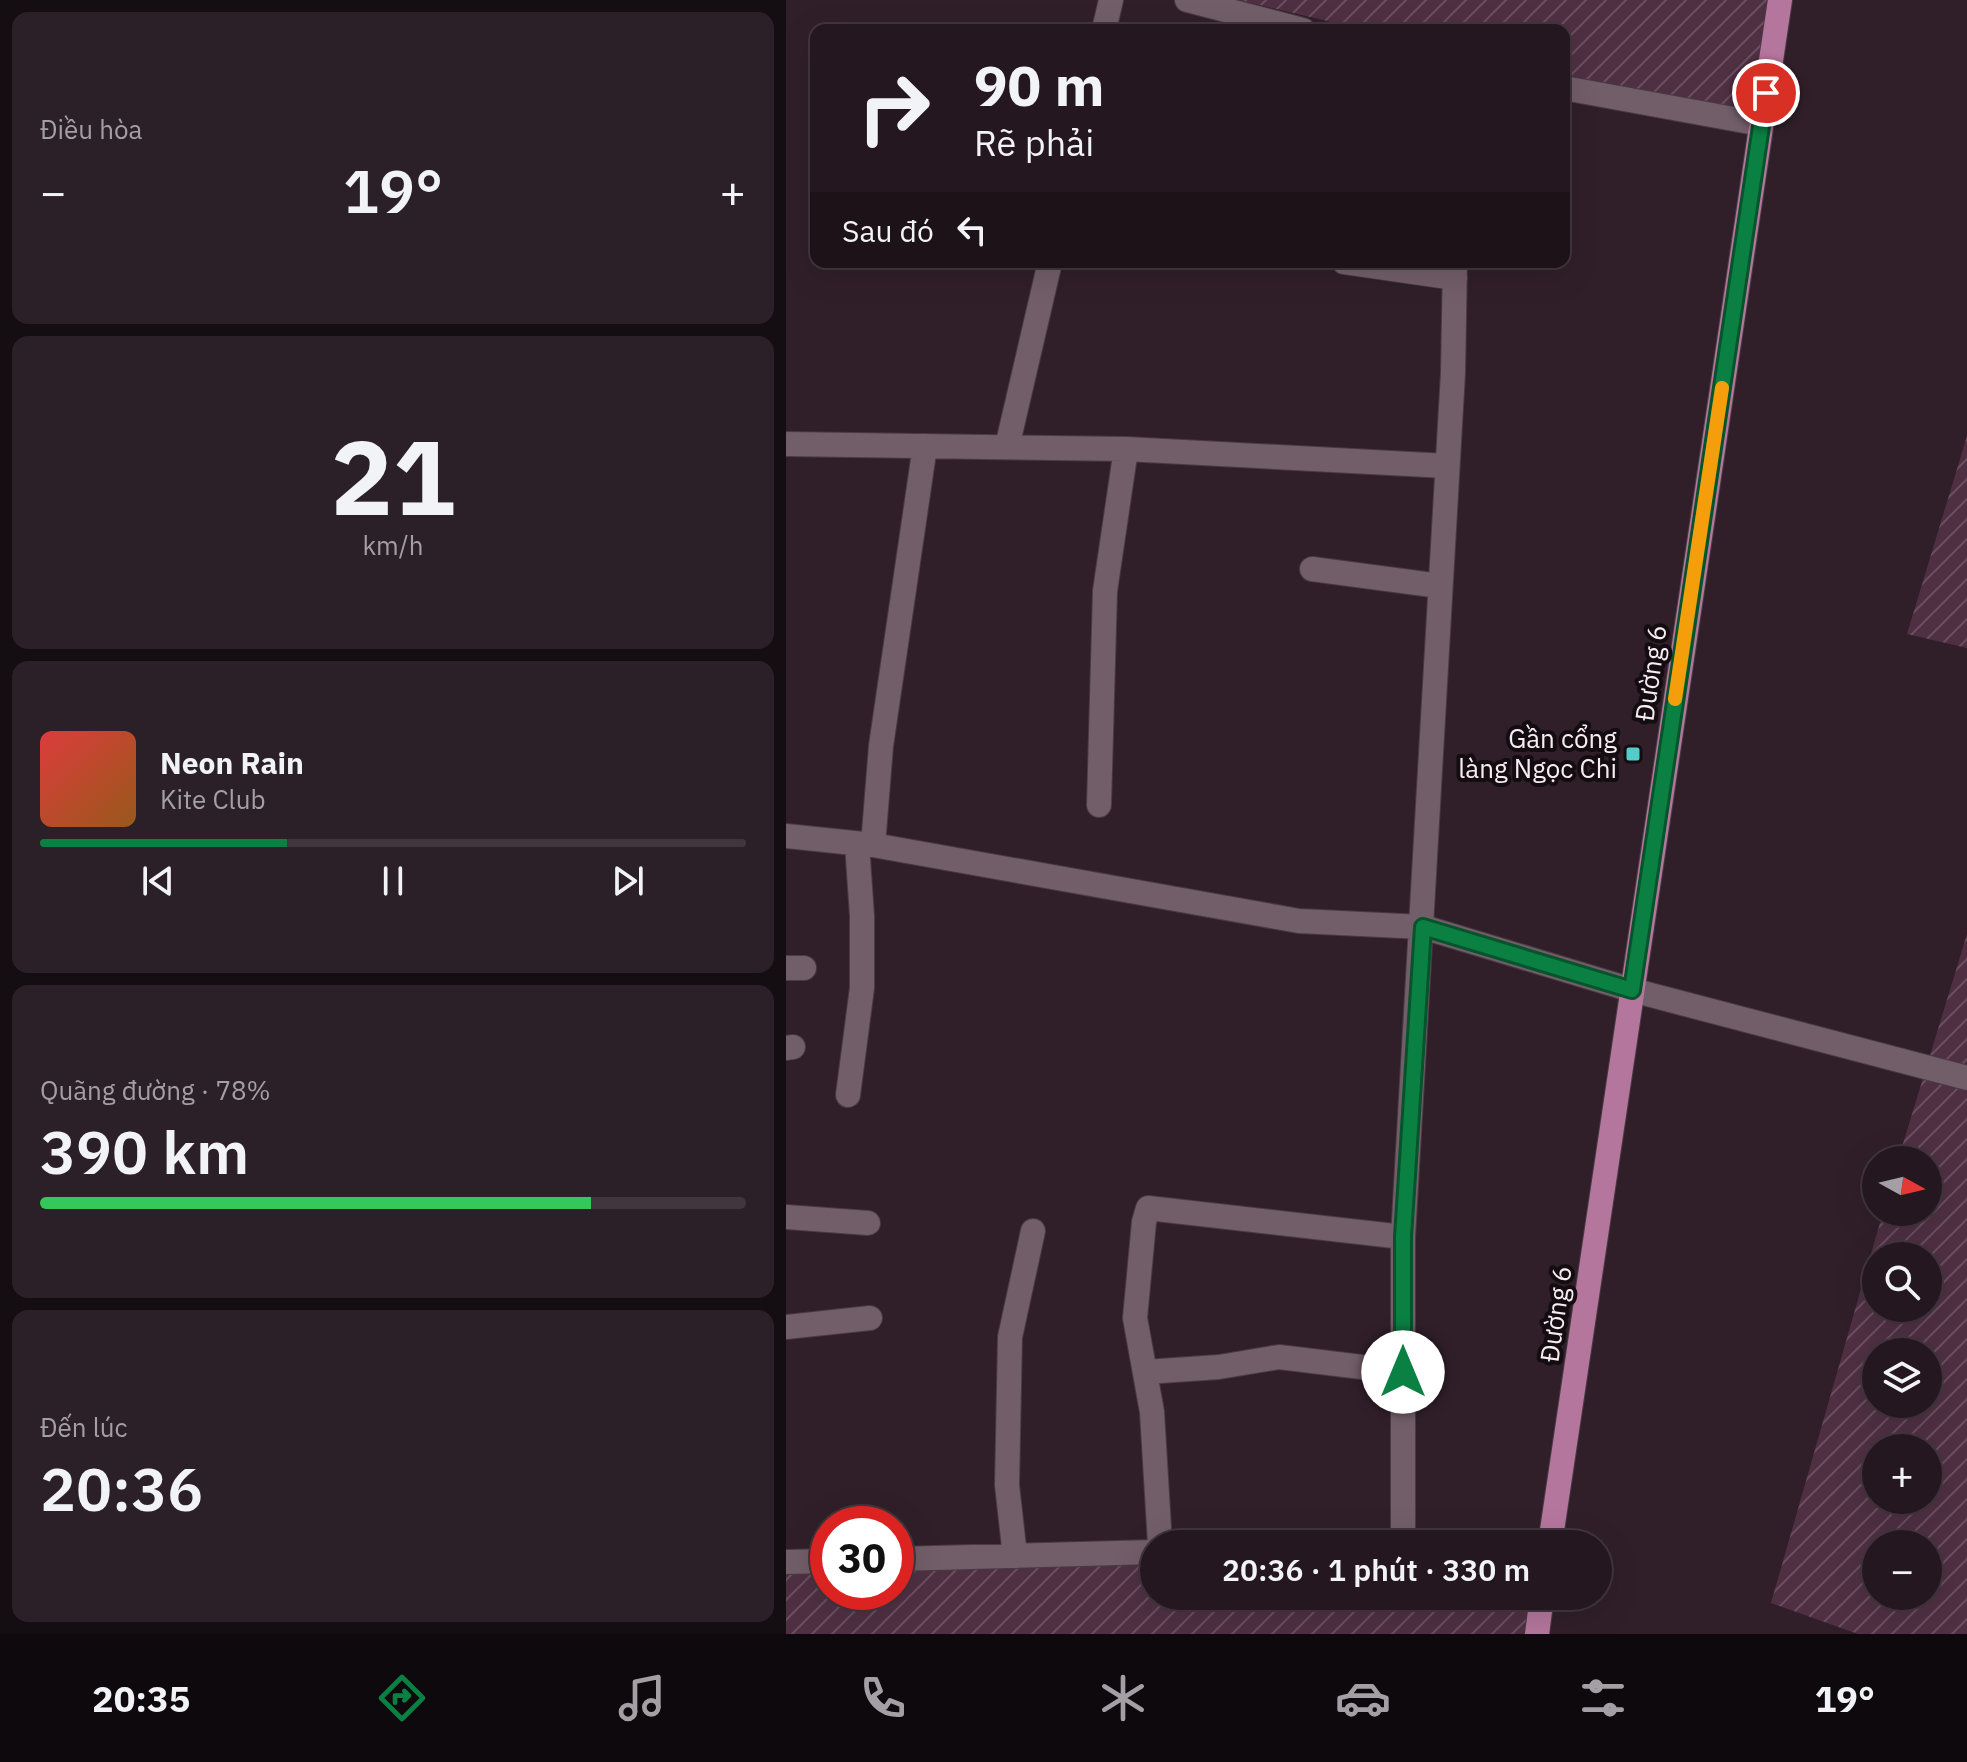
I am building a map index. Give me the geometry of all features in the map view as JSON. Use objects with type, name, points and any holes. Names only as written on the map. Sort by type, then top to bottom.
[{"type":"main road","name":"Đường 6","points":[[1552,1530],[1780,0]]},
{"type":"main road","points":[[1537,1634],[1540,1610]]},
{"type":"street","points":[[1105,24],[1111,0]]},
{"type":"street","points":[[1187,0],[1280,24]]},
{"type":"street","points":[[1570,89],[1761,124]]},
{"type":"street","points":[[1007,447],[1049,268]]},
{"type":"street","points":[[1403,1530],[1403,1237],[1453,373],[1455,270],[1427,268]]},
{"type":"street","points":[[786,444],[1126,449],[1447,466]]},
{"type":"street","points":[[848,1095],[862,988],[865,844],[925,446]]},
{"type":"street","points":[[1099,805],[1105,591],[1126,449]]},
{"type":"street","points":[[1312,569],[1440,586]]},
{"type":"street","points":[[786,836],[865,844],[1299,921],[1423,927],[1632,990],[1967,1078]]},
{"type":"street","points":[[1159,1530],[1152,1412],[1135,1318],[1148,1208],[1403,1237]]},
{"type":"street","points":[[786,1217],[868,1223]]},
{"type":"street","points":[[1015,1556],[1007,1485],[1010,1337],[1033,1231]]},
{"type":"street","points":[[786,1327],[870,1318]]},
{"type":"street","points":[[1145,1372],[1219,1367],[1279,1357],[1403,1372]]},
{"type":"street","points":[[914,1559],[1140,1552]]},
{"type":"street","points":[[786,1562],[810,1561]]},
{"type":"shaded area","points":[[1238,0],[1780,0],[1761,124],[1570,78],[1570,24],[1340,24]]},
{"type":"shaded area","points":[[1967,436],[1967,648],[1907,634]]},
{"type":"shaded area","points":[[1967,934],[1967,1634],[1858,1634],[1771,1603],[1862,1285],[1862,1322],[1942,1322],[1942,1242],[1874,1242],[1879,1226],[1942,1226],[1942,1146],[1902,1146]]},
{"type":"shaded area","points":[[1140,1554],[1140,1610],[1540,1610],[1537,1634],[786,1634],[786,1566],[810,1565],[810,1610],[914,1610],[914,1561]]},
{"type":"slow traffic","points":[[1675,699],[1722,388]]},
{"type":"place","name":"Gần cổng làng Ngọc Chi","points":[[1633,754]]},
{"type":"route","points":[[1403,1372],[1403,1237],[1423,927],[1632,990],[1766,93]]}]
